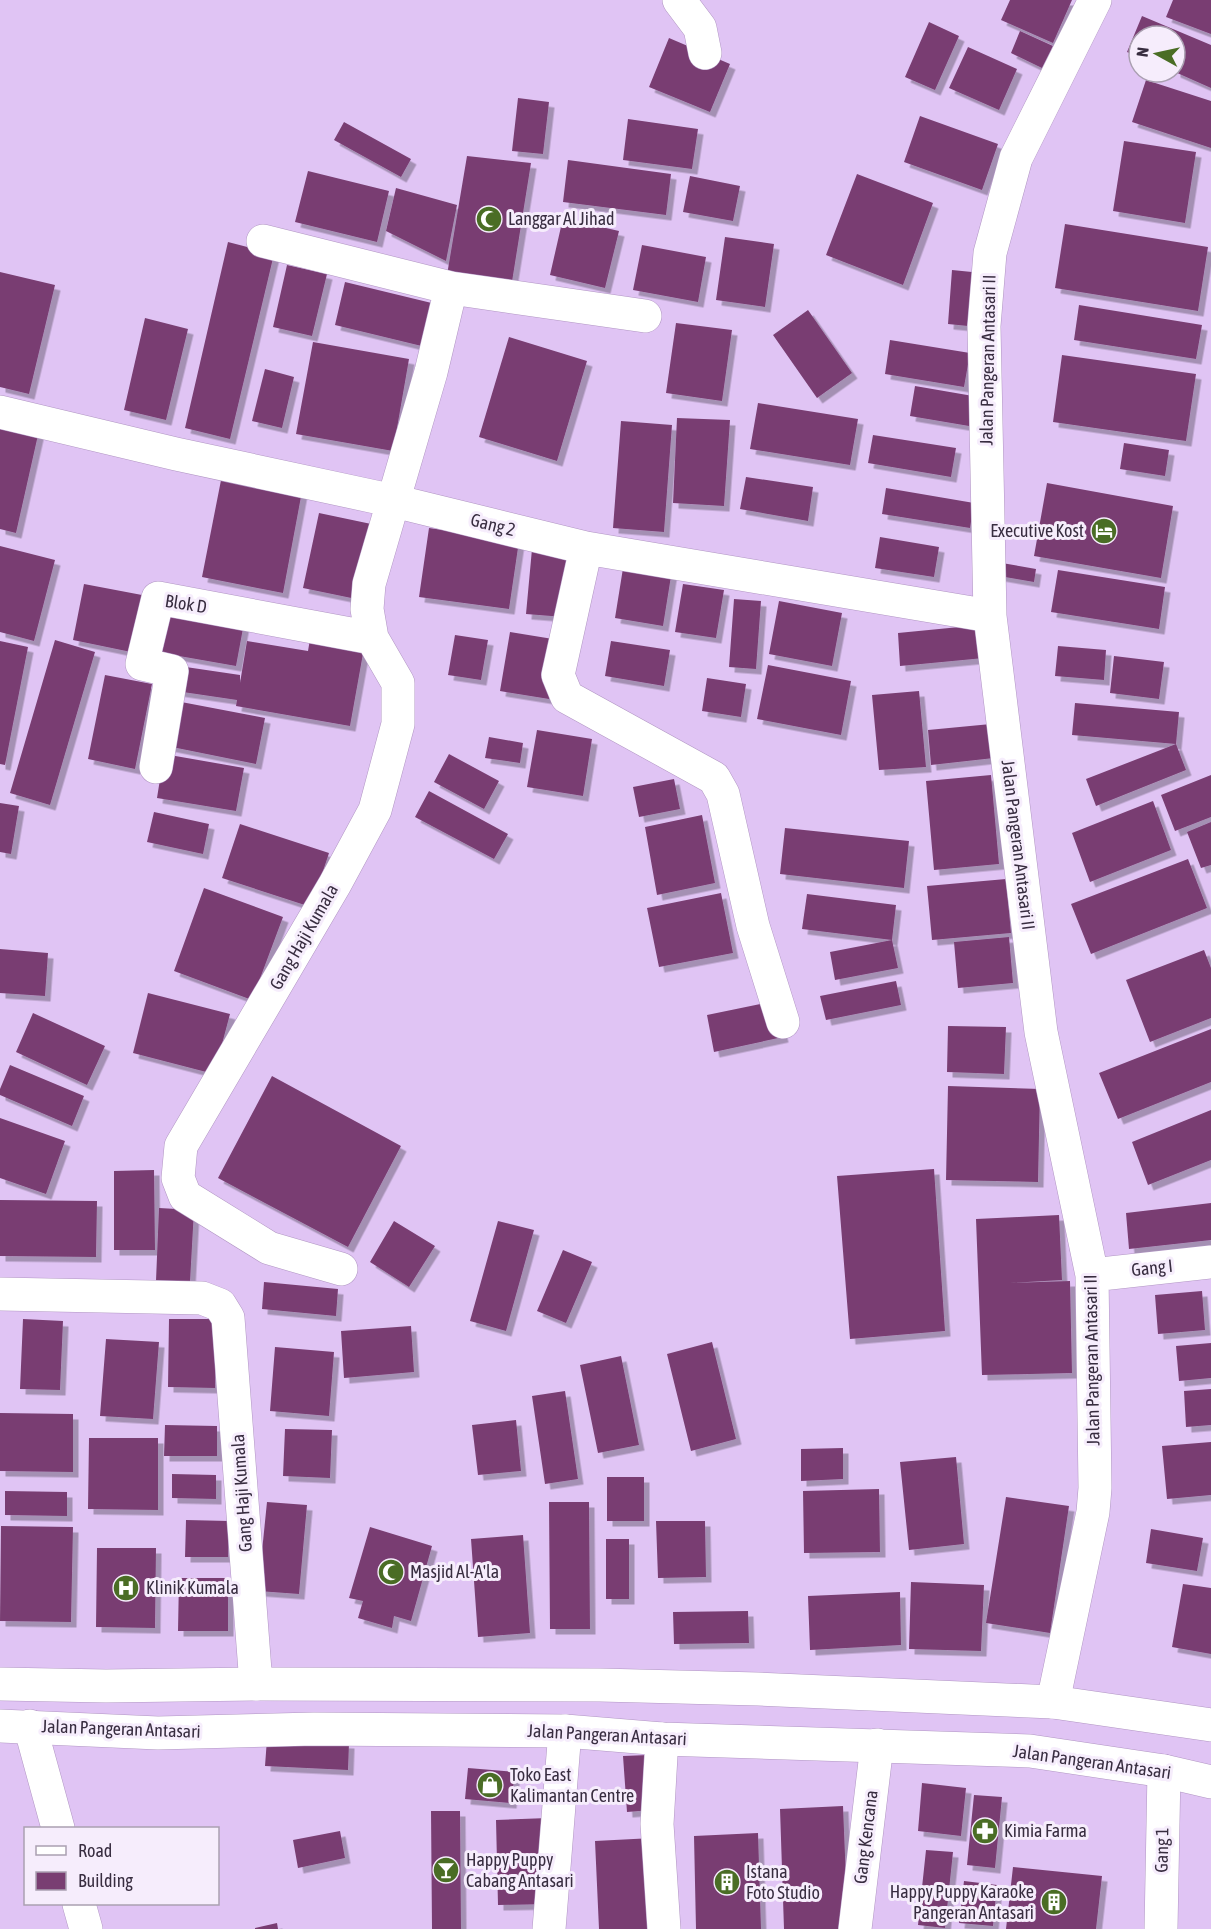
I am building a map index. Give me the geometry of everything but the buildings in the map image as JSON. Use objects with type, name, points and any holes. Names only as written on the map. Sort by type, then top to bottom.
[{"type":"main road","points":[[679,0],[700,28],[705,53]]},
{"type":"main road","name":"Jalan Pangeran Antasari II","points":[[1053,1702],[1093,1512],[1095,1488],[1092,1275],[1041,1032],[990,616],[984,326],[990,253],[1016,158],[1095,0]]},
{"type":"main road","points":[[263,241],[451,288],[645,316]]},
{"type":"main road","name":"Gang Haji Kumala","points":[[341,1269],[269,1248],[185,1196],[178,1178],[181,1146],[335,884],[375,810],[398,724],[398,683],[372,638],[367,609],[369,584],[431,372],[451,288]]},
{"type":"main road","name":"Gang 2","points":[[0,412],[176,454],[394,501],[586,548],[990,616]]},
{"type":"main road","points":[[586,548],[558,675],[567,697],[714,778],[723,794],[753,926],[783,1022]]},
{"type":"main road","name":"Blok D","points":[[156,767],[172,671],[142,664],[158,598],[372,638]]},
{"type":"main road","name":"Gang I","points":[[1092,1275],[1211,1262]]},
{"type":"main road","name":"Gang Haji Kumala","points":[[0,1294],[202,1298],[220,1305],[228,1318],[256,1684]]},
{"type":"main road","points":[[0,1684],[106,1686],[600,1685],[1053,1702],[1211,1725]]},
{"type":"main road","points":[[15,1726],[58,1827]]},
{"type":"main road","name":"Jalan Pangeran Antasari","points":[[15,1726],[158,1733],[314,1730],[565,1731],[662,1739],[1030,1751],[1164,1771],[1211,1782]]},
{"type":"main road","points":[[549,1929],[565,1731]]},
{"type":"main road","points":[[662,1739],[657,1824],[664,1929]]},
{"type":"main road","name":"Gang Kencana","points":[[855,1929],[877,1745]]},
{"type":"main road","name":"Gang 1","points":[[1161,1929],[1164,1771]]},
{"type":"main road","points":[[79,1905],[86,1929]]},
{"type":"place","name":"Langgar Al Jihad","points":[[489,219]]},
{"type":"place","name":"Executive Kost","points":[[1104,531]]},
{"type":"place","name":"Masjid Al-A'la","points":[[391,1572]]},
{"type":"place","name":"Klinik Kumala","points":[[126,1588]]},
{"type":"place","name":"Toko East Kalimantan Centre","points":[[490,1785]]},
{"type":"place","name":"Kimia Farma","points":[[985,1831]]},
{"type":"place","name":"Happy Puppy Cabang Antasari","points":[[446,1870]]},
{"type":"place","name":"Istana Foto Studio","points":[[727,1882]]},
{"type":"place","name":"Happy Puppy Karaoke Pangeran Antasari","points":[[1054,1902]]}]
